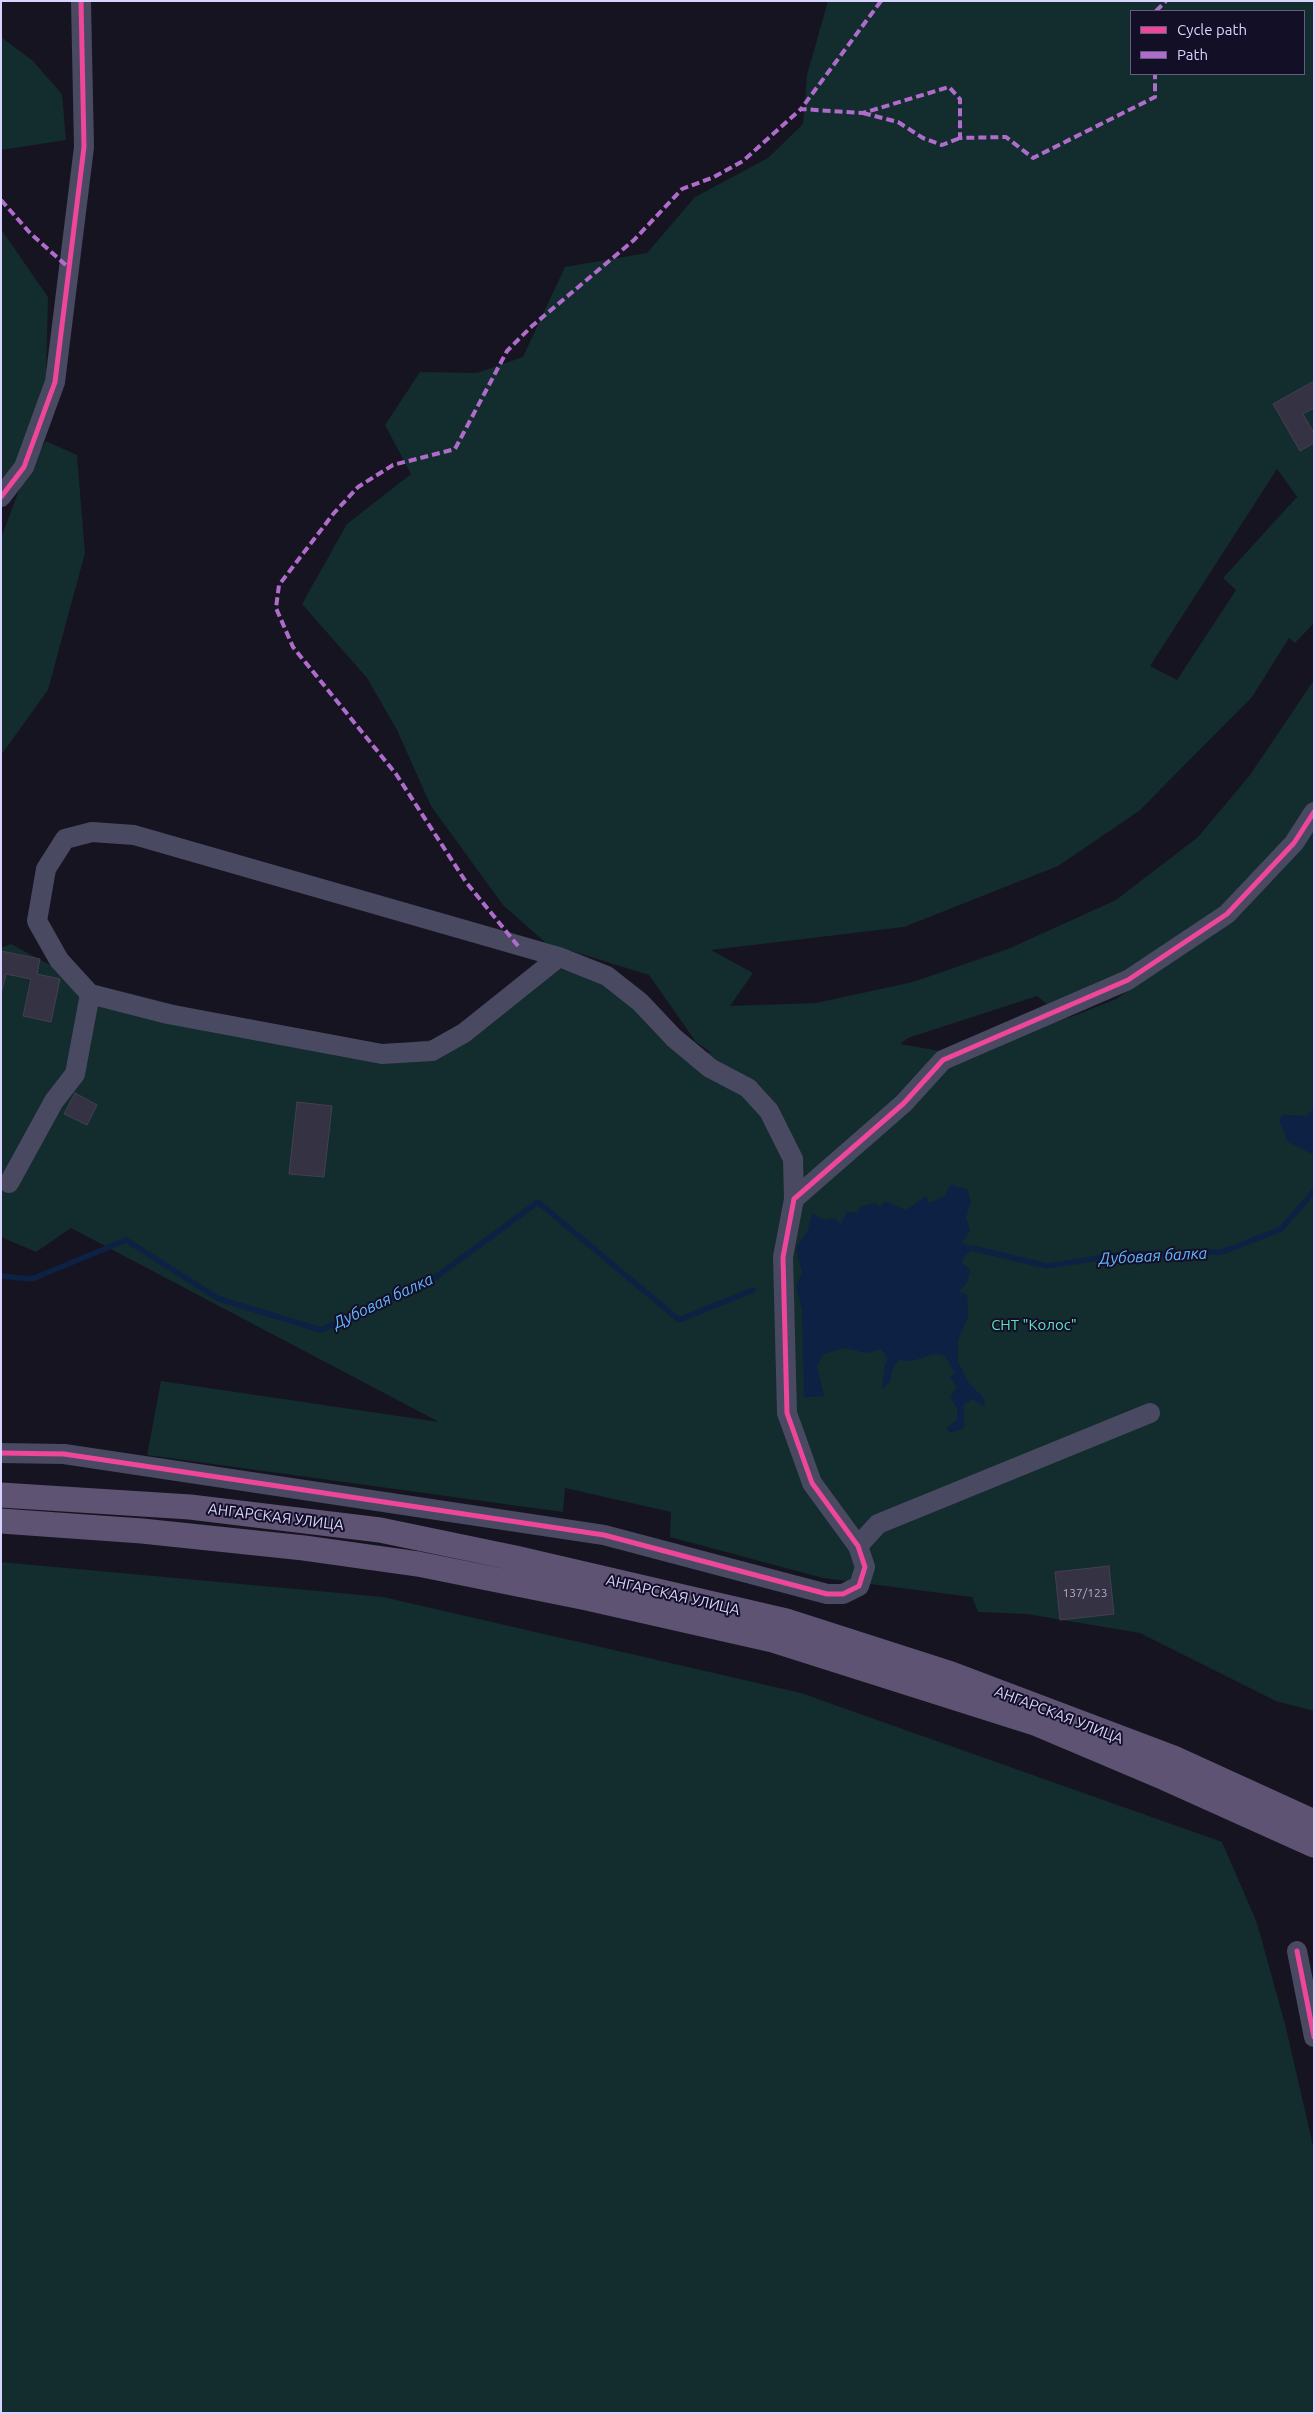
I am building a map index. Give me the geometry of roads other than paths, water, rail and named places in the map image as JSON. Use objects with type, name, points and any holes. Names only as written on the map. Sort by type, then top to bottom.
[{"type":"main road","name":"АНГАРСКАЯ УЛИЦА","points":[[1,1495],[190,1507],[380,1530],[515,1558],[786,1621],[951,1674],[1176,1759],[1314,1822]]},
{"type":"main road","name":"АНГАРСКАЯ УЛИЦА","points":[[1,1521],[142,1531],[304,1548],[418,1564],[597,1600],[773,1640],[1035,1724],[1165,1778],[1314,1845]]},
{"type":"street","points":[[1,497],[24,467],[55,382],[84,147],[81,1]]},
{"type":"street","points":[[794,1199],[904,1103],[943,1060],[1128,980],[1227,914],[1294,843],[1314,812]]},
{"type":"street","points":[[1,1454],[64,1454],[604,1535],[827,1594],[843,1594],[859,1586],[865,1567],[858,1546],[812,1483],[787,1413],[783,1257],[794,1199],[793,1159],[768,1111],[748,1088],[710,1068],[674,1038],[640,1002],[607,976],[559,957],[442,925],[134,835],[92,832],[65,839],[46,870],[37,920],[59,960],[90,994],[168,1014],[382,1054],[432,1051],[464,1033],[559,957]]},
{"type":"street","points":[[10,1183],[54,1101],[75,1074],[90,994]]},
{"type":"street","points":[[858,1546],[878,1524],[1150,1413]]},
{"type":"street","points":[[1298,1951],[1314,2037]]},
{"type":"water","points":[[1314,1108],[1314,1155],[1288,1142],[1279,1120],[1283,1115],[1307,1116]]},
{"type":"water","points":[[950,1185],[967,1189],[971,1201],[966,1217],[970,1231],[962,1242],[972,1248],[961,1262],[970,1270],[967,1283],[958,1292],[967,1294],[968,1317],[958,1340],[958,1362],[969,1383],[983,1397],[985,1407],[973,1399],[964,1404],[964,1428],[950,1433],[947,1428],[957,1420],[957,1408],[950,1397],[957,1387],[950,1377],[955,1373],[945,1356],[934,1354],[912,1361],[899,1360],[892,1370],[890,1382],[882,1389],[885,1364],[888,1359],[881,1349],[867,1353],[844,1348],[823,1354],[817,1367],[824,1396],[804,1397],[802,1310],[796,1286],[802,1272],[796,1248],[808,1230],[812,1214],[825,1220],[835,1218],[841,1224],[847,1212],[858,1213],[860,1207],[875,1203],[880,1207],[885,1201],[906,1210],[926,1196],[929,1203],[945,1196]]},
{"type":"waterway","name":"Дубовая балка","points":[[965,1249],[972,1248],[1047,1266],[1125,1254],[1222,1252],[1281,1229],[1314,1191]]},
{"type":"waterway","name":"Дубовая балка","points":[[1,1276],[32,1279],[126,1240],[219,1299],[321,1330],[429,1282],[538,1202],[679,1320],[753,1290]]},
{"type":"park label","name":"СНТ \"Колос\"","points":[[1034,1325]]}]
